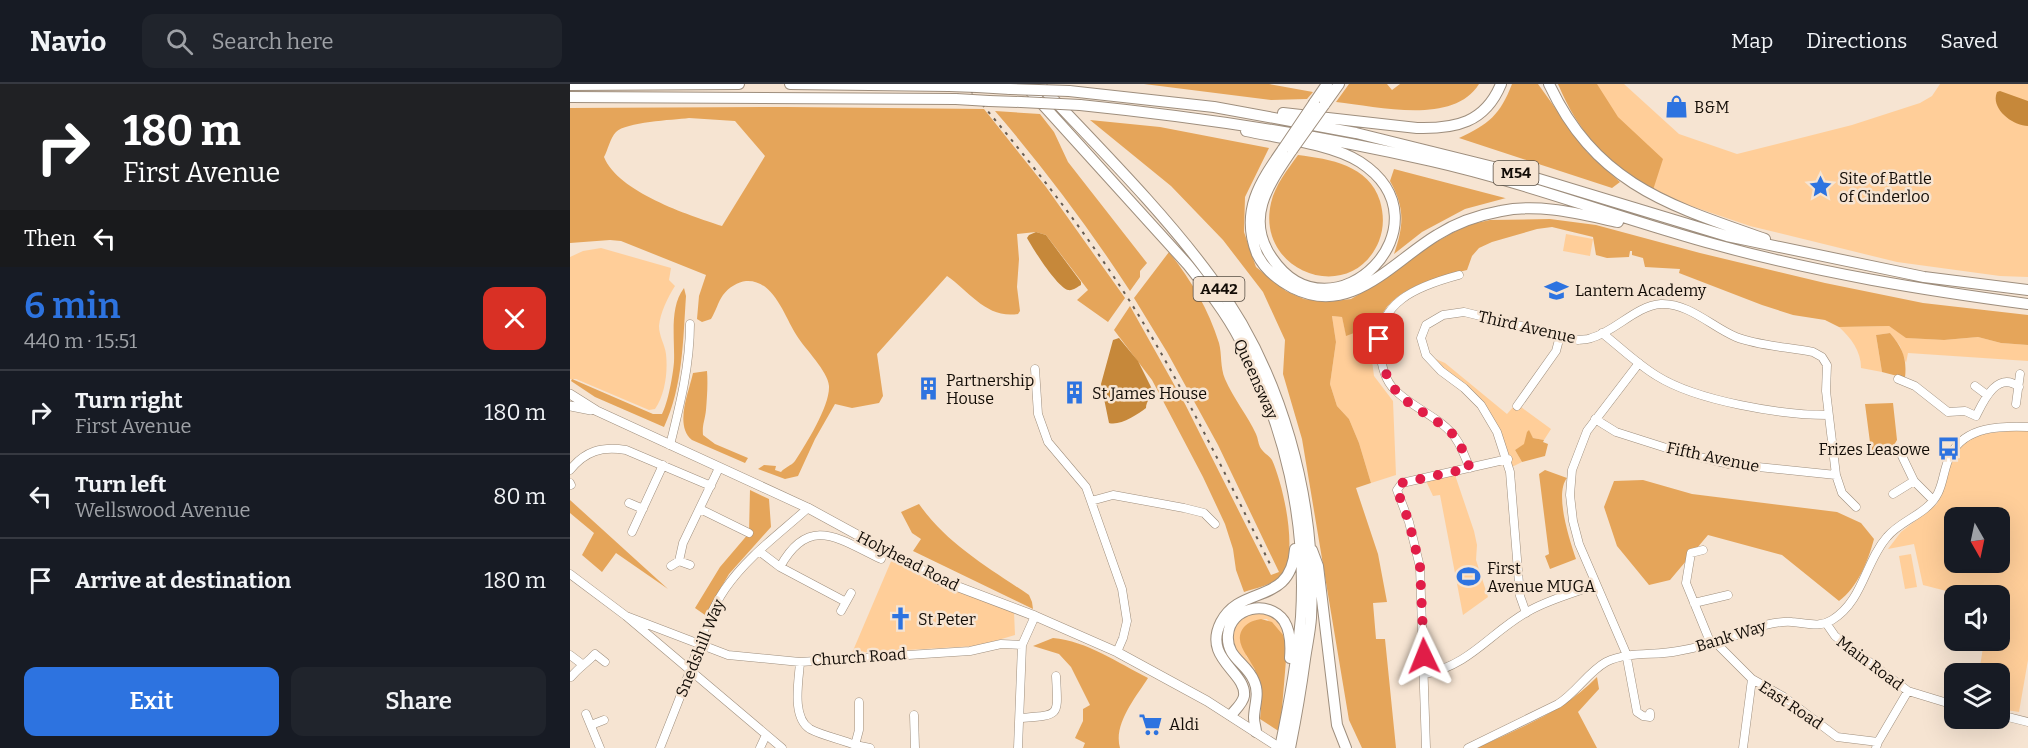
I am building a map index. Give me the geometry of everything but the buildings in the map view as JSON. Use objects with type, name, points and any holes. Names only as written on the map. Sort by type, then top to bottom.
[{"type":"highway","points":[[570,85],[739,84]]},
{"type":"highway","name":"M54","points":[[790,84],[949,86],[1069,92],[1439,129],[1467,122],[1478,115],[1488,106],[1501,84]]},
{"type":"highway","name":"Queensway","points":[[1024,84],[1188,265],[1210,293],[1239,338],[1254,369],[1277,429],[1292,480],[1300,528],[1301,616],[1292,694],[1278,746]]},
{"type":"highway","name":"Queensway","points":[[1039,84],[1172,229],[1212,277],[1245,330],[1277,397],[1290,436],[1309,544],[1311,619],[1290,748]]},
{"type":"highway","name":"M54","points":[[1319,104],[1327,84]]},
{"type":"highway","name":"M54","points":[[1339,84],[1319,104],[1287,149],[1266,172],[1257,190],[1251,212],[1253,239],[1257,254],[1271,273],[1286,284],[1312,295],[1342,295],[1354,291],[1382,275],[1439,234],[1470,219],[1503,210],[1553,209],[1657,228]]},
{"type":"highway","name":"M54","points":[[1549,84],[1568,119],[1581,137],[1599,158],[1627,180],[1668,203],[1813,255]]},
{"type":"highway","name":"M54","points":[[570,96],[989,100],[1080,105],[1271,128],[1433,161],[1776,261],[1926,291],[2028,304]]},
{"type":"highway","name":"M54","points":[[1214,107],[1356,133],[1438,152],[1529,176],[1717,234],[1924,277],[2028,290]]},
{"type":"highway","name":"M54","points":[[1178,115],[1340,153],[1374,172],[1383,183],[1391,200],[1395,218],[1392,238],[1385,254],[1373,269],[1358,280],[1330,288],[1307,285],[1292,279],[1279,268],[1266,249],[1260,232],[1260,213],[1263,199],[1287,149]]},
{"type":"highway","name":"A442","points":[[1231,715],[1244,694],[1240,682],[1218,651],[1219,628],[1221,621],[1232,608],[1277,586],[1291,570],[1296,542],[1291,494],[1292,480]]},
{"type":"highway","name":"A442","points":[[1309,544],[1318,566],[1337,724],[1346,748]]},
{"type":"highway","name":"A442","points":[[1256,732],[1255,682],[1233,656],[1227,644],[1228,630],[1232,622],[1250,609],[1262,608],[1272,611],[1283,619],[1287,628],[1291,651],[1288,706]]},
{"type":"main road","name":"Holyhead Road","points":[[570,394],[597,411],[808,508],[940,580],[1035,616],[1117,652],[1231,715],[1278,746]]},
{"type":"main road","name":"Holyhead Road","points":[[570,406],[597,411]]},
{"type":"street","points":[[1459,275],[1427,284],[1400,300],[1385,314],[1379,339],[1383,369],[1393,388],[1412,406],[1440,423],[1455,438],[1470,468]]},
{"type":"street","points":[[1828,415],[1753,408],[1673,386],[1656,376],[1602,333],[1649,306],[1663,304],[1678,307],[1735,336],[1813,352],[1822,357],[1827,365],[1828,415],[1836,475],[1842,493],[1856,507]]},
{"type":"street","name":"Third Avenue","points":[[1526,613],[1520,596],[1508,459],[1497,432],[1481,405],[1426,356],[1421,338],[1426,325],[1443,315],[1464,312],[1578,340],[1593,338],[1602,333]]},
{"type":"street","points":[[670,445],[690,347],[690,324]]},
{"type":"street","points":[[1517,406],[1556,351],[1560,336]]},
{"type":"street","points":[[1639,363],[1587,431],[1572,470],[1570,495],[1579,544],[1627,656],[1637,712],[1650,717],[1650,713]]},
{"type":"street","points":[[1035,369],[1038,414],[1048,442],[1086,488],[1122,589],[1127,621],[1124,638],[1117,652]]},
{"type":"street","points":[[2016,404],[2020,374]]},
{"type":"street","points":[[1898,379],[1915,386],[1948,412],[1965,411],[1976,417],[1981,430]]},
{"type":"street","points":[[1976,417],[1987,395],[1994,387],[2014,383],[2019,387]]},
{"type":"street","points":[[1976,386],[1987,395]]},
{"type":"street","name":"Fifth Avenue","points":[[1595,419],[1616,432],[1701,458],[1753,467],[1836,475]]},
{"type":"street","points":[[1826,623],[1844,611],[1856,595],[1886,538],[1898,527],[1923,511],[1933,500],[1955,447],[1965,438],[1981,430],[1997,427],[2028,427]]},
{"type":"street","points":[[570,470],[582,457],[591,452],[612,448],[626,450],[711,486]]},
{"type":"street","points":[[1902,456],[1914,481],[1933,500]]},
{"type":"street","points":[[1426,748],[1420,567],[1409,522],[1397,490],[1402,483],[1508,459]]},
{"type":"street","points":[[632,532],[663,465]]},
{"type":"street","points":[[671,566],[679,561],[683,543],[719,468]]},
{"type":"street","points":[[1893,494],[1914,481]]},
{"type":"street","points":[[1091,501],[1113,495],[1184,508],[1204,513],[1215,524]]},
{"type":"street","points":[[629,503],[643,509]]},
{"type":"street","name":"Snedshill Way","points":[[660,748],[709,618],[724,591],[759,551],[808,508]]},
{"type":"street","points":[[700,509],[749,533]]},
{"type":"street","points":[[780,567],[794,544],[804,538],[819,534],[840,539],[881,559]]},
{"type":"street","name":"East Road","points":[[1703,550],[1691,553],[1686,583],[1714,643],[1752,679],[1784,697],[1837,737],[1877,745]]},
{"type":"street","points":[[759,551],[780,567],[846,602]]},
{"type":"street","points":[[679,561],[690,565]]},
{"type":"street","points":[[570,574],[626,616],[782,748]]},
{"type":"street","points":[[1425,674],[1443,670],[1472,654],[1526,613],[1561,596],[1596,584]]},
{"type":"street","points":[[841,611],[851,592]]},
{"type":"street","points":[[1694,603],[1728,595]]},
{"type":"street","name":"Church Road","points":[[626,616],[728,655],[800,662],[970,651],[1001,644],[1022,645]]},
{"type":"street","points":[[1018,748],[1022,645],[1035,616]]},
{"type":"street","name":"Bank Way","points":[[1468,748],[1558,704],[1606,663],[1627,656],[1678,651],[1714,643],[1759,626],[1790,622],[1814,625],[1826,623]]},
{"type":"street","name":"Main Road","points":[[1826,623],[1835,636],[1908,691],[1944,702]]},
{"type":"street","points":[[571,677],[595,654],[605,662]]},
{"type":"street","points":[[570,655],[582,664]]},
{"type":"street","points":[[800,662],[801,720],[809,728],[870,748]]},
{"type":"street","points":[[1020,718],[1050,716],[1055,711],[1060,686],[1056,676]]},
{"type":"street","points":[[1743,748],[1752,679]]},
{"type":"street","points":[[1877,745],[1908,691]]},
{"type":"street","points":[[855,744],[859,730],[859,702]]},
{"type":"street","points":[[586,714],[600,748]]},
{"type":"street","points":[[914,715],[915,748]]},
{"type":"street","points":[[2010,718],[2028,722]]},
{"type":"street","points":[[591,725],[604,720]]},
{"type":"street","points":[[760,748],[766,735]]},
{"type":"shaded area","points":[[1144,84],[1269,84],[1313,92],[1307,99],[1271,100]]},
{"type":"shaded area","points":[[1349,84],[1387,84],[1392,90],[1400,84],[1479,84],[1467,97],[1451,105],[1413,110],[1336,102]]},
{"type":"shaded area","points":[[1512,84],[1538,84],[1587,152],[1620,182],[1612,188],[1459,138],[1486,123],[1498,111]]},
{"type":"shaded area","points":[[1558,84],[1624,84],[1679,134],[1737,154],[1852,125],[1920,103],[1932,96],[1940,84],[2028,84],[2028,277],[2000,276],[1897,262],[1750,226],[1685,204],[1653,190]]},
{"type":"shaded area","points":[[1558,84],[1597,84],[1618,117],[1663,159],[1653,190],[1608,158],[1596,145],[1575,117]]},
{"type":"shaded area","points":[[1997,92],[2028,101],[2028,126],[2015,123],[2000,110],[1996,98]]},
{"type":"shaded area","points":[[570,108],[984,109],[1046,187],[1125,298],[1108,322],[1077,300],[1088,290],[1046,235],[1036,232],[1017,234],[1019,259],[1017,287],[1020,311],[1018,314],[997,312],[988,308],[947,276],[877,354],[883,396],[879,403],[852,408],[835,404],[798,476],[785,479],[758,469],[764,465],[776,466],[775,470],[781,472],[795,461],[826,404],[829,386],[825,374],[797,336],[778,301],[764,286],[746,281],[734,285],[723,295],[711,319],[702,322],[697,319],[699,296],[706,275],[621,241],[570,243]],"holes":[[[689,118],[735,121],[765,156],[722,226],[673,209],[639,191],[612,170],[604,157],[616,132],[629,126]]]},
{"type":"shaded area","points":[[995,111],[1040,114],[1054,132],[1068,162],[1147,263],[1140,271],[1140,277],[1130,291],[1066,199]]},
{"type":"shaded area","points":[[1090,120],[1160,127],[1269,148],[1245,197],[1244,232],[1256,267],[1286,291],[1304,299],[1327,302],[1351,299],[1427,247],[1467,225],[1490,220],[1550,219],[1596,225],[1825,283],[1923,303],[2028,315],[2028,345],[2001,343],[1978,337],[1944,340],[1906,338],[1889,326],[1839,327],[1825,320],[1793,315],[1762,305],[1679,273],[1680,269],[1645,267],[1643,258],[1632,255],[1632,251],[1629,257],[1607,258],[1596,255],[1593,237],[1552,227],[1537,229],[1479,248],[1472,256],[1467,270],[1428,281],[1403,293],[1392,302],[1378,324],[1346,336],[1342,317],[1332,316],[1336,342],[1330,384],[1337,406],[1349,419],[1359,443],[1371,483],[1356,488],[1378,554],[1387,602],[1373,603],[1376,639],[1385,639],[1396,748],[1362,748],[1349,720],[1302,439],[1283,374],[1285,340],[1263,292],[1223,240],[1171,186]]},
{"type":"shaded area","points":[[1298,155],[1347,166],[1367,179],[1375,189],[1380,201],[1383,221],[1379,241],[1366,261],[1348,273],[1329,276],[1309,273],[1291,263],[1277,248],[1270,227],[1271,203],[1279,184]]},
{"type":"shaded area","points":[[1394,169],[1506,198],[1465,209],[1422,232],[1394,254],[1400,234],[1401,217],[1398,200],[1390,181]]},
{"type":"shaded area","points":[[1036,232],[1046,235],[1081,285],[1068,290],[1052,275],[1027,238]]},
{"type":"shaded area","points":[[1566,234],[1593,239],[1590,256],[1563,251]]},
{"type":"shaded area","points":[[601,248],[671,268],[669,280],[675,286],[665,305],[659,326],[667,368],[661,397],[655,409],[649,410],[576,379],[570,379],[570,257],[583,251]]},
{"type":"shaded area","points":[[1169,252],[1192,284],[1210,318],[1219,343],[1225,379],[1253,427],[1260,447],[1272,460],[1281,485],[1288,518],[1287,565],[1279,578],[1264,586],[1244,592],[1225,524],[1203,477],[1152,380],[1114,330],[1130,306],[1185,404],[1271,575],[1279,572],[1218,445],[1167,352],[1134,298]]},
{"type":"shaded area","points":[[684,288],[686,296],[679,379],[664,427],[595,397],[571,381],[572,379],[653,414],[662,414],[673,368],[676,304]]},
{"type":"shaded area","points":[[1332,316],[1342,317],[1346,335],[1378,324],[1371,353],[1374,376],[1393,401],[1396,475],[1371,483],[1359,443],[1349,419],[1337,406],[1330,384],[1336,342]]},
{"type":"shaded area","points":[[1889,326],[1907,338],[1944,340],[1978,337],[2001,343],[2028,345],[2028,361],[1908,353],[1906,363],[1900,346],[1890,333],[1876,335],[1882,372],[1861,368],[1854,345],[1839,327]]},
{"type":"shaded area","points":[[1890,333],[1903,354],[1905,378],[1882,372],[1876,335]]},
{"type":"shaded area","points":[[1119,338],[1138,361],[1152,389],[1146,408],[1128,419],[1113,424],[1109,423],[1101,384],[1113,340]]},
{"type":"shaded area","points":[[1429,356],[1445,363],[1507,414],[1514,406],[1519,409],[1521,407],[1551,429],[1544,440],[1533,438],[1529,431],[1525,444],[1515,450],[1522,462],[1512,467],[1506,447],[1486,408]]},
{"type":"shaded area","points":[[707,371],[707,400],[703,435],[715,444],[748,458],[745,463],[692,440],[687,434],[683,417],[693,373]]},
{"type":"shaded area","points":[[1893,403],[1897,440],[1894,450],[1871,450],[1865,404]]},
{"type":"shaded area","points":[[2028,429],[2028,660],[2019,712],[2010,711],[2010,663],[1981,663],[1982,651],[2010,651],[2010,585],[1944,585],[1944,590],[1923,585],[1914,544],[1888,549],[1901,532],[1937,504],[1953,457],[1964,443],[1980,434]]},
{"type":"shaded area","points":[[1529,430],[1533,438],[1544,440],[1543,442],[1548,444],[1545,456],[1522,462],[1515,450],[1524,444]]},
{"type":"shaded area","points":[[1545,470],[1567,478],[1563,485],[1563,506],[1567,530],[1576,559],[1550,569],[1545,556],[1549,554],[1539,474]]},
{"type":"shaded area","points":[[1455,475],[1474,531],[1477,545],[1476,560],[1488,597],[1463,615],[1440,495],[1433,496],[1426,481]]},
{"type":"shaded area","points":[[1643,480],[1692,494],[1837,512],[1861,523],[1874,539],[1857,581],[1839,601],[1782,555],[1708,535],[1670,580],[1649,585],[1617,546],[1604,507],[1614,481]]},
{"type":"shaded area","points":[[750,490],[769,499],[771,527],[729,574],[705,615],[695,608],[720,567],[749,533]]},
{"type":"shaded area","points":[[570,500],[668,589],[616,553],[602,572],[582,555],[594,533],[570,513]]},
{"type":"shaded area","points":[[919,504],[942,531],[956,543],[1029,595],[1033,609],[913,551],[921,539],[912,533],[901,512]]},
{"type":"shaded area","points":[[1911,554],[1917,587],[1905,589],[1899,556]]},
{"type":"shaded area","points":[[892,559],[1014,612],[1015,635],[978,646],[852,653]]},
{"type":"shaded area","points":[[1266,612],[1283,625],[1287,648],[1267,619],[1255,620],[1246,656],[1252,663],[1258,681],[1232,648],[1232,629],[1246,614]]},
{"type":"shaded area","points":[[1261,619],[1272,622],[1283,635],[1287,648],[1280,732],[1260,719],[1261,696],[1258,679],[1241,645],[1241,633],[1244,627]]},
{"type":"shaded area","points":[[1053,638],[1090,648],[1148,678],[1123,720],[1119,739],[1120,748],[1083,748],[1085,743],[1075,738],[1083,721],[1083,709],[1090,705],[1071,667],[1059,654],[1033,646]]},
{"type":"shaded area","points":[[1597,677],[1599,689],[1578,712],[1597,748],[1477,748],[1556,709]]},
{"type":"railway","points":[[965,84],[1069,214],[1140,317],[1190,406],[1272,568]]},
{"type":"place","name":"B&M","points":[[1676,107]]},
{"type":"place","name":"Site of Battle of Cinderloo","points":[[1821,187]]},
{"type":"place","name":"Lantern Academy","points":[[1557,290]]},
{"type":"place","name":"Partnership House","points":[[928,389]]},
{"type":"place","name":"St James House","points":[[1074,393]]},
{"type":"place","name":"Frizes Leasowe","points":[[1948,449]]},
{"type":"place","name":"First Avenue MUGA","points":[[1469,577]]},
{"type":"place","name":"St Peter","points":[[900,619]]},
{"type":"place","name":"Aldi","points":[[1151,724]]},
{"type":"route","points":[[1379,339],[1383,369],[1393,388],[1412,406],[1440,423],[1455,438],[1470,468],[1402,483],[1397,490],[1409,522],[1420,567],[1424,656]]}]
